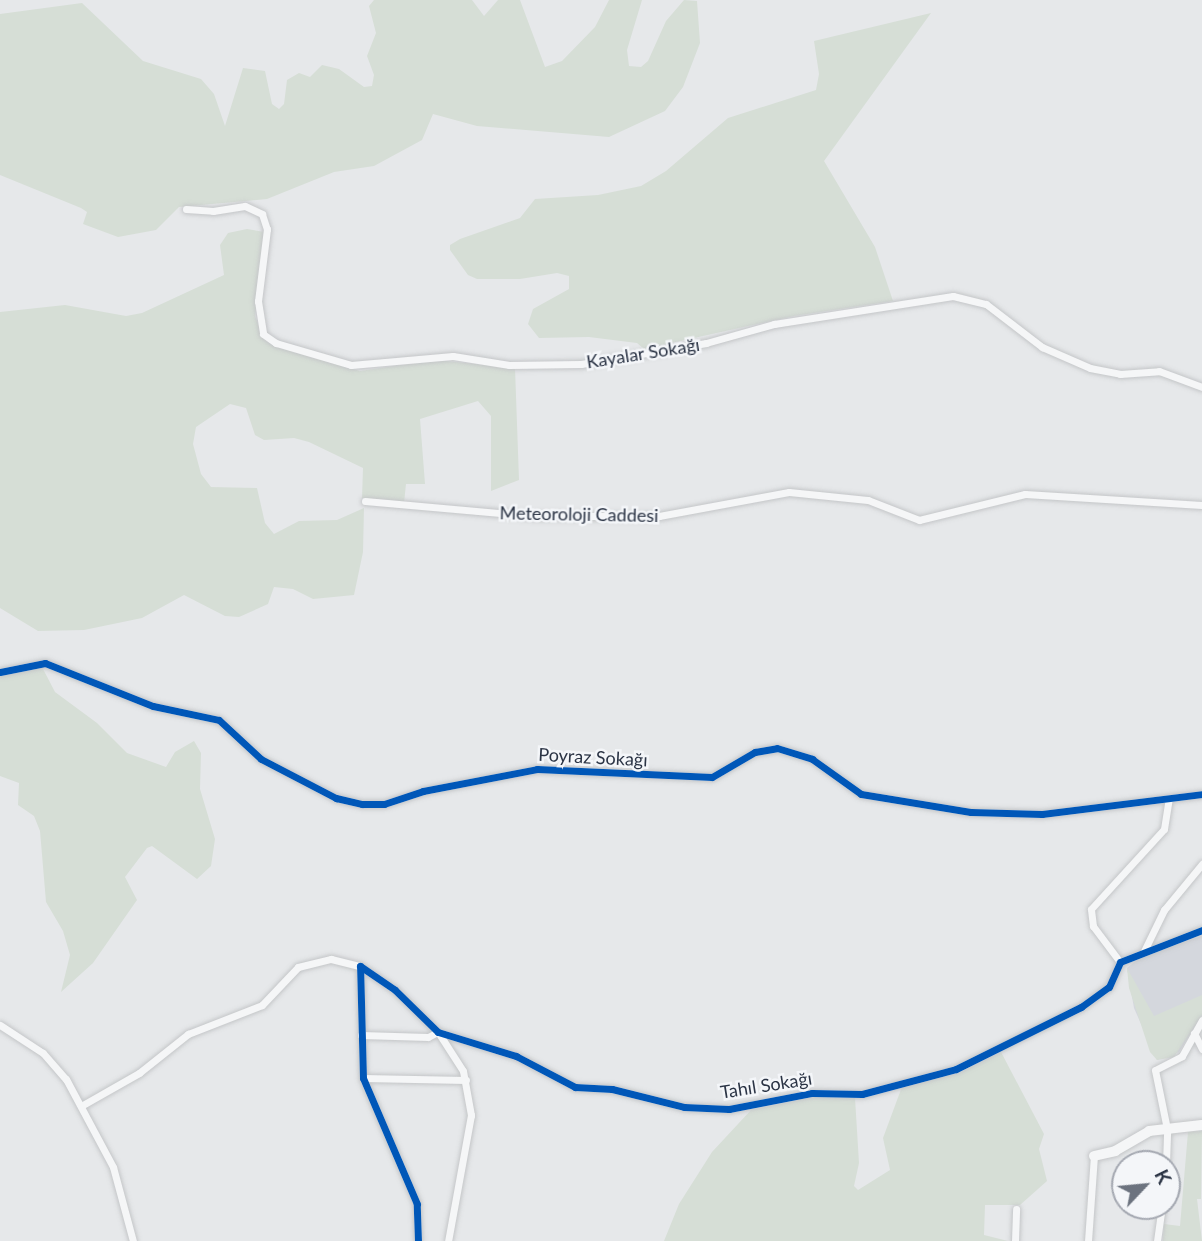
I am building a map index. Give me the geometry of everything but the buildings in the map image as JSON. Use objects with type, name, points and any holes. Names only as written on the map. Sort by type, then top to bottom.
[{"type":"street","name":"Kayalar Sokağı","points":[[187,209],[213,211],[245,206],[262,214],[267,229],[258,309],[263,334],[276,343],[351,365],[453,356],[509,365],[581,364],[706,343],[774,324],[953,296],[986,304],[1042,347],[1090,368],[1120,374],[1159,371],[1202,387]]},
{"type":"street","name":"Meteoroloji Caddesi","points":[[365,502],[534,516],[659,516],[789,492],[868,500],[919,520],[1024,494],[1202,505]]},
{"type":"street","name":"Poyraz Sokağı","points":[[0,672],[45,663],[153,706],[210,717],[226,724],[253,754],[273,766],[336,798],[362,804],[384,804],[423,791],[537,769],[712,777],[755,752],[777,748],[812,759],[861,794],[971,812],[1042,814],[1202,794]]},
{"type":"street","points":[[1169,799],[1164,829],[1091,909],[1093,926],[1120,962],[1202,930]]},
{"type":"street","points":[[1144,951],[1164,910],[1202,864]]},
{"type":"street","points":[[80,1106],[139,1073],[200,1028],[262,1005],[298,967],[331,960],[360,966],[363,1079],[417,1204],[418,1241]]},
{"type":"street","name":"Tahıl Sokağı","points":[[360,966],[395,990],[438,1032],[516,1056],[575,1087],[612,1089],[684,1107],[729,1109],[812,1093],[862,1094],[964,1066],[1081,1007],[1109,986],[1120,962]]},
{"type":"street","points":[[1166,1150],[1167,1129],[1155,1070],[1182,1056],[1202,1020]]},
{"type":"street","points":[[0,1025],[53,1062],[113,1167],[133,1241]]},
{"type":"street","points":[[361,1035],[428,1037],[438,1032],[466,1080],[471,1115],[448,1241]]},
{"type":"street","points":[[1194,1033],[1202,1049]]},
{"type":"street","points":[[363,1079],[466,1080]]},
{"type":"street","points":[[1088,1241],[1094,1156],[1120,1149],[1138,1135],[1202,1125]]},
{"type":"street","points":[[1015,1241],[1016,1209]]},
{"type":"street","points":[[1157,1241],[1160,1220]]},
{"type":"shaded area","points":[[374,0],[472,0],[484,16],[498,0],[520,0],[545,67],[562,61],[595,27],[609,0],[642,0],[627,50],[629,66],[641,67],[648,61],[666,21],[684,0],[697,1],[700,43],[683,87],[665,111],[609,137],[477,126],[433,114],[422,140],[374,166],[334,172],[267,199],[179,207],[156,230],[118,237],[83,224],[87,212],[81,208],[0,175],[0,14],[82,3],[143,61],[201,79],[214,94],[225,126],[243,68],[265,71],[272,104],[279,109],[284,104],[287,80],[299,73],[310,77],[322,65],[339,69],[364,87],[372,86],[374,75],[367,56],[376,33],[369,6]]},
{"type":"shaded area","points":[[931,13],[824,161],[875,247],[893,301],[794,316],[644,349],[637,343],[589,337],[539,338],[528,324],[533,309],[569,289],[569,276],[557,273],[520,279],[477,279],[468,275],[450,250],[450,245],[460,239],[520,218],[535,199],[598,195],[641,186],[666,171],[728,118],[816,90],[819,74],[814,41]]},
{"type":"shaded area","points":[[247,229],[264,232],[255,316],[263,338],[277,347],[360,371],[435,360],[515,368],[519,480],[491,491],[491,416],[478,401],[420,419],[425,484],[406,484],[404,503],[362,498],[363,468],[309,442],[294,438],[264,440],[255,435],[246,408],[230,404],[196,427],[193,444],[201,474],[211,487],[257,488],[265,523],[274,534],[299,521],[337,520],[364,508],[363,552],[354,595],[313,599],[293,589],[274,587],[268,604],[239,617],[225,616],[184,595],[142,618],[84,630],[38,631],[0,608],[0,312],[65,305],[126,316],[142,313],[224,275],[220,245],[228,233]]},
{"type":"shaded area","points":[[42,667],[55,692],[97,723],[127,753],[166,767],[175,752],[194,741],[201,753],[200,789],[215,839],[211,866],[197,879],[152,846],[147,848],[125,877],[137,900],[93,963],[61,992],[70,955],[63,931],[46,902],[40,831],[34,816],[18,805],[19,783],[0,776],[0,675]]},
{"type":"shaded area","points":[[1202,936],[1202,1015],[1179,1052],[1157,1060],[1134,1008],[1127,968],[1142,956]]},
{"type":"shaded area","points":[[1127,968],[1154,1016],[1202,995],[1202,1015],[1174,1057],[1157,1060],[1150,1052],[1129,988]]},
{"type":"shaded area","points":[[1001,1052],[1044,1134],[1039,1149],[1047,1181],[1020,1205],[985,1205],[984,1235],[1008,1241],[664,1241],[679,1204],[712,1152],[751,1110],[822,1095],[855,1098],[859,1163],[854,1186],[858,1190],[890,1170],[883,1138],[903,1084],[959,1073]]},
{"type":"shaded area","points":[[1202,1131],[1201,1199],[1197,1199],[1202,1241],[1163,1241],[1164,1224],[1180,1226],[1188,1132]]},
{"type":"cycle path","points":[[0,672],[45,663],[153,706],[219,720],[261,759],[336,798],[362,804],[384,804],[423,791],[537,769],[712,777],[755,752],[777,748],[812,759],[861,794],[971,812],[1042,814],[1202,794]]},
{"type":"cycle path","points":[[418,1241],[417,1204],[363,1078],[360,966],[395,990],[438,1032],[516,1056],[575,1087],[612,1089],[684,1107],[729,1109],[812,1093],[862,1094],[956,1069],[1081,1007],[1109,987],[1120,962],[1202,930]]}]
